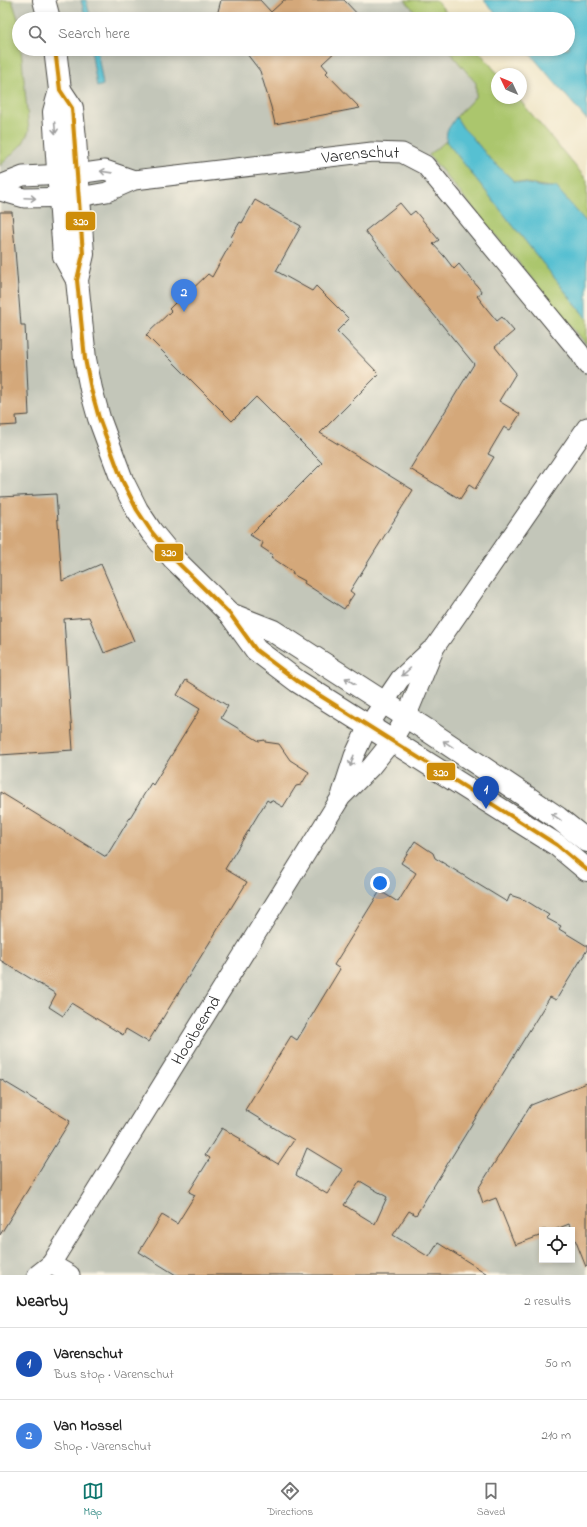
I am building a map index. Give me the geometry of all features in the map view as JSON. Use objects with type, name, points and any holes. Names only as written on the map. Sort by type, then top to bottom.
[{"type":"street","points":[[44,0],[47,12]]},
{"type":"street","points":[[56,56],[60,90],[72,108],[68,174],[70,198],[83,254],[77,280],[85,359],[90,389],[122,480],[137,510],[155,537],[179,564],[230,614],[256,650],[297,681],[557,845],[587,870]]},
{"type":"street","name":"Varenschut","points":[[0,191],[24,198],[70,198],[107,192],[134,180],[372,152],[402,153],[425,165],[579,352],[587,365]]},
{"type":"street","name":"Varenschut","points":[[0,185],[23,176],[68,174],[105,170],[134,180]]},
{"type":"street","points":[[406,717],[435,647],[587,427]]},
{"type":"street","points":[[230,614],[273,631],[558,818],[587,841]]},
{"type":"street","points":[[383,702],[400,679],[435,647]]},
{"type":"street","name":"Hooibeemd","points":[[341,797],[354,756],[368,726],[383,702]]},
{"type":"street","name":"Hooibeemd","points":[[44,1269],[341,797],[371,767],[392,741],[406,717]]},
{"type":"street","points":[[44,1269],[70,1275]]},
{"type":"shaded area","points":[[0,0],[413,0],[423,12],[12,12],[12,56],[461,56],[491,92],[491,104],[502,104],[587,205],[587,1275],[0,1275]]},
{"type":"green space","points":[[0,0],[12,0],[16,12],[12,12],[12,56],[22,56],[29,131],[23,143],[0,166]]},
{"type":"green space","points":[[405,0],[436,0],[446,12],[415,12]]},
{"type":"green space","points":[[453,56],[483,56],[493,68],[491,68],[491,104],[523,104],[587,180],[587,223],[556,188],[514,181],[490,159],[463,128],[456,117],[476,96],[476,83]]},
{"type":"green space","points":[[446,141],[587,319],[587,345],[429,155]]},
{"type":"water","points":[[81,0],[86,0],[89,12],[84,12]]},
{"type":"water","points":[[484,0],[587,0],[587,120],[532,56],[575,56],[575,12],[494,12]]},
{"type":"water","points":[[92,56],[98,56],[103,85],[97,87]]},
{"type":"water","points":[[456,117],[463,128],[490,159],[514,181],[542,187],[556,187],[587,223],[587,319],[446,141],[447,131]]},
{"type":"building","points":[[221,0],[260,0],[271,12],[218,12]]},
{"type":"building","points":[[284,0],[344,0],[355,12],[271,12]]},
{"type":"building","points":[[248,56],[331,56],[322,64],[328,71],[326,73],[360,108],[275,124],[260,71]]},
{"type":"building","points":[[255,200],[301,226],[276,271],[312,291],[316,286],[349,319],[337,331],[379,374],[320,433],[413,490],[350,591],[354,594],[344,609],[304,583],[305,581],[292,574],[293,572],[271,557],[273,555],[261,547],[263,543],[250,535],[322,463],[256,397],[232,421],[146,335],[171,311],[169,309],[182,296],[183,298],[208,274],[212,277],[233,239],[231,237],[240,222],[242,223]]},
{"type":"building","points":[[400,203],[410,215],[415,211],[439,240],[433,244],[454,269],[459,264],[482,292],[477,296],[497,321],[502,317],[514,331],[495,347],[516,373],[499,401],[520,414],[510,430],[504,427],[488,454],[494,457],[475,489],[469,485],[460,499],[410,469],[474,364],[365,231]]},
{"type":"building","points":[[0,212],[12,212],[21,325],[25,325],[29,415],[16,416],[17,425],[0,426]]},
{"type":"building","points":[[56,494],[62,581],[101,564],[134,641],[104,653],[89,617],[64,619],[73,750],[0,755],[0,497]]},
{"type":"building","points":[[186,680],[228,706],[221,718],[259,741],[265,740],[265,742],[279,744],[290,760],[309,772],[301,785],[296,786],[283,807],[271,800],[270,802],[267,800],[225,869],[247,882],[148,1042],[126,1029],[123,1035],[71,1003],[63,1016],[49,1007],[56,994],[0,960],[0,792],[106,857],[151,783],[153,785],[200,709],[177,695]]},
{"type":"building","points":[[415,841],[433,853],[435,858],[507,902],[510,895],[525,900],[549,915],[546,918],[561,926],[559,929],[587,946],[587,950],[556,1000],[550,997],[416,1215],[409,1211],[393,1235],[429,1257],[438,1243],[489,1275],[176,1275],[139,1252],[162,1215],[177,1224],[195,1195],[189,1192],[210,1158],[205,1155],[222,1128],[241,1139],[240,1141],[278,1164],[294,1140],[245,1110],[291,1036],[297,1040],[340,969],[334,965],[380,891],[398,902],[416,873],[401,863]],"holes":[[[307,1148],[343,1170],[327,1194],[296,1175]],[[360,1181],[387,1197],[375,1224],[344,1205]]]},
{"type":"building","points":[[0,1079],[70,1121],[0,1235]]},
{"type":"building","points":[[587,1083],[586,1267],[575,1239],[575,1227],[570,1227],[569,1224],[562,1227],[539,1227],[539,1236],[515,1245],[496,1198],[483,1203],[478,1189],[531,1105]]},
{"type":"transit line","name":"320","points":[[56,56],[60,90],[72,108],[83,254],[77,280],[85,359],[99,418],[122,480],[137,510],[151,531],[174,559],[230,614],[256,650],[297,681],[557,845],[587,870]]},
{"type":"place","name":"Van Mossel","points":[[184,312]]},
{"type":"place","name":"Varenschut","points":[[486,809]]}]
